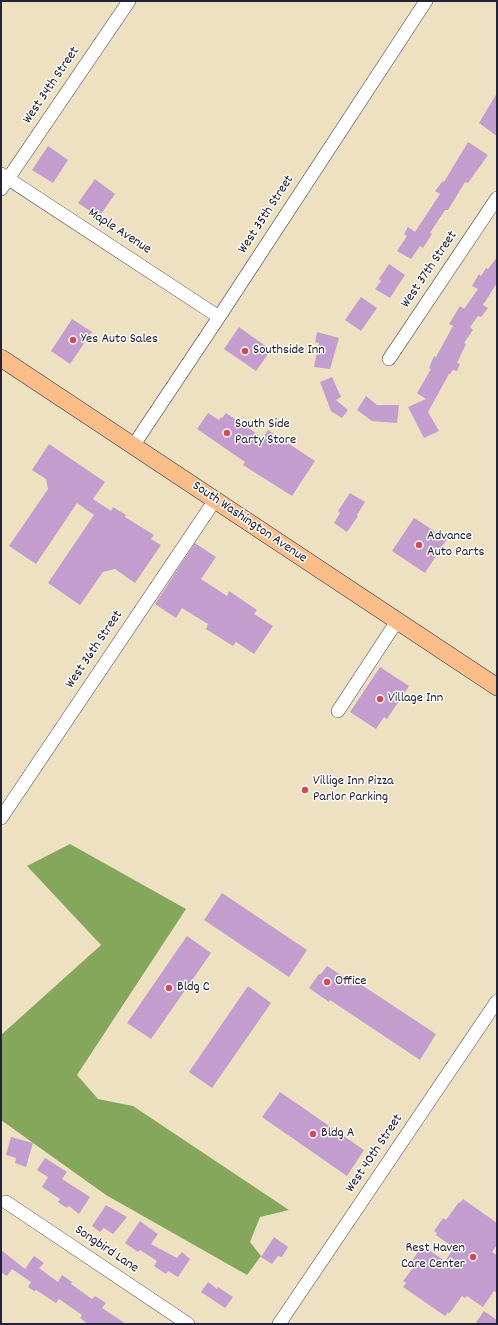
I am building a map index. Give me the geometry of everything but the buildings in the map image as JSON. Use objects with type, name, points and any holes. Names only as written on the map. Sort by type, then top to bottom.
[{"type":"main road","name":"South Washington Avenue","points":[[1,358],[497,687]]},
{"type":"street","name":"West 34th Street","points":[[3,180],[129,1]]},
{"type":"street","name":"West 35th Street","points":[[133,446],[426,1]]},
{"type":"street","name":"Maple Avenue","points":[[3,180],[219,317]]},
{"type":"street","name":"West 37th Street","points":[[389,359],[497,198]]},
{"type":"street","name":"West 36th Street","points":[[1,818],[215,500]]},
{"type":"street","points":[[338,710],[397,621]]},
{"type":"street","name":"West 40th Street","points":[[280,1324],[497,1002]]},
{"type":"street","name":"Songbird Lane","points":[[6,1202],[188,1324]]},
{"type":"green space","points":[[70,844],[186,909],[77,1075],[98,1099],[133,1106],[289,1210],[260,1217],[250,1242],[261,1256],[247,1275],[106,1195],[1,1120],[1,1035],[101,945],[27,866]]},
{"type":"place","name":"Yes Auto Sales","points":[[73,340]]},
{"type":"place","name":"Southside Inn","points":[[245,351]]},
{"type":"place","name":"South Side Party Store","points":[[227,433]]},
{"type":"place","name":"Advance Auto Parts","points":[[419,545]]},
{"type":"place","name":"Village Inn","points":[[380,699]]},
{"type":"place","name":"Villige Inn Pizza Parlor Parking","points":[[305,790]]},
{"type":"place","name":"Office","points":[[327,982]]},
{"type":"place","name":"Bldg C","points":[[169,988]]},
{"type":"place","name":"Bldg A","points":[[313,1134]]},
{"type":"place","name":"Rest Haven Care Center","points":[[473,1257]]}]
